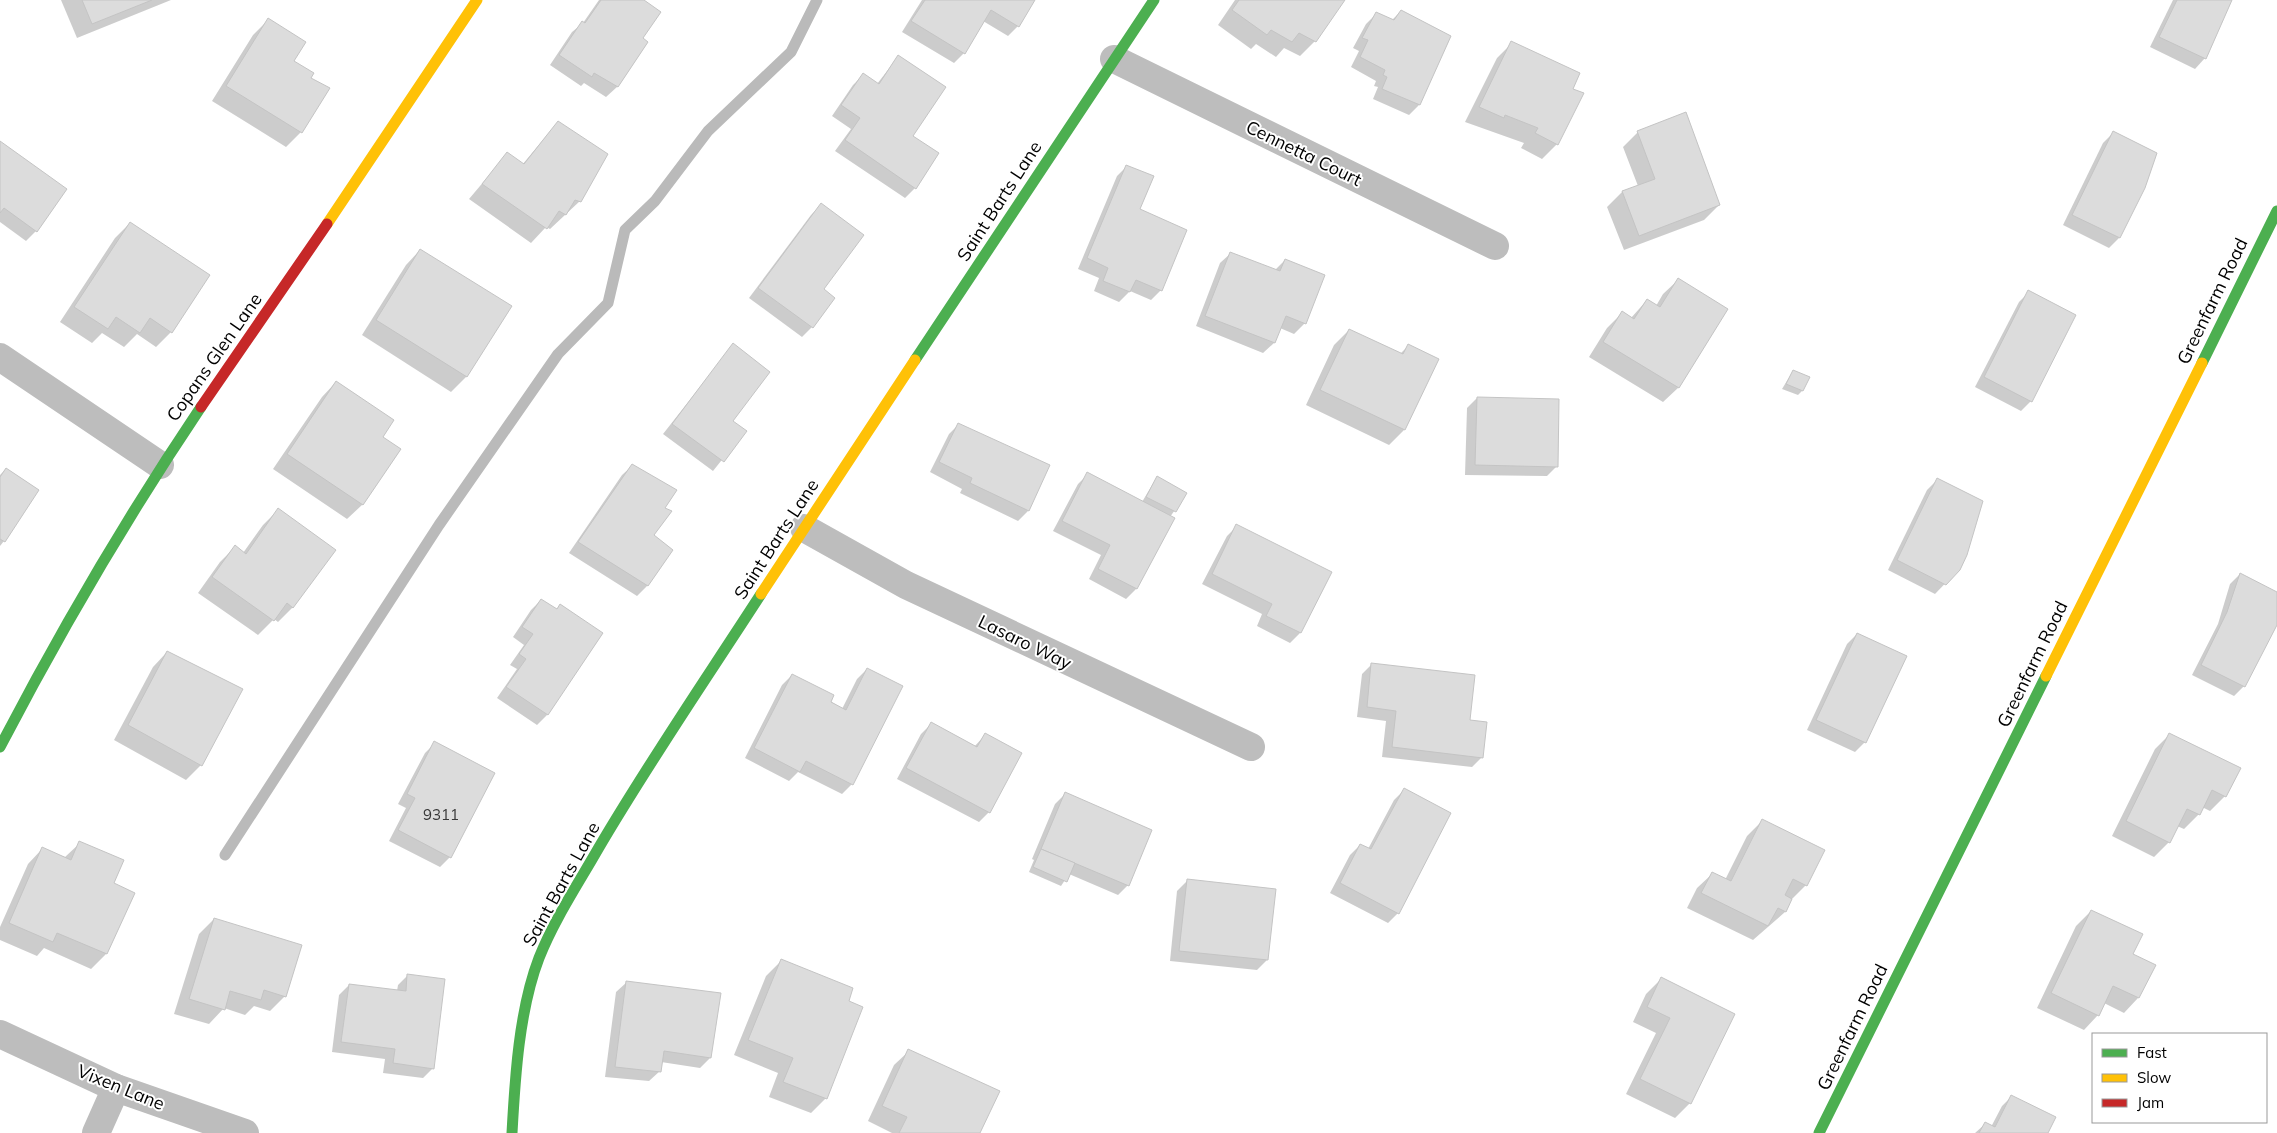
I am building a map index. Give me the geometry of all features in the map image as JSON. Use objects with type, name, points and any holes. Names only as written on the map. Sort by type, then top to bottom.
[{"type":"street","name":"Saint Barts Lane","points":[[512,1133],[516,1070],[527,1006],[539,959],[564,908],[624,805],[804,528],[1154,0]]},
{"type":"street","name":"Copans Glen Lane","points":[[0,747],[34,676],[83,591],[160,465],[252,334],[469,3]]},
{"type":"street","name":"Cennetta Court","points":[[1114,59],[1495,246]]},
{"type":"street","name":"Greenfarm Road","points":[[1819,1133],[2277,211]]},
{"type":"street","points":[[0,357],[160,465]]},
{"type":"street","name":"Lasaro Way","points":[[804,528],[906,585],[1251,747]]},
{"type":"street","name":"Vixen Lane","points":[[0,1034],[116,1088],[245,1133]]},
{"type":"street","points":[[96,1133],[116,1088]]},
{"type":"building","points":[[82,0],[152,0],[92,24]]},
{"type":"building","points":[[601,0],[644,0],[661,12],[643,38],[648,42],[618,87],[594,73],[592,77],[559,55],[582,21],[585,23]]},
{"type":"building","points":[[925,0],[1035,0],[1019,27],[991,10],[965,54],[911,21]]},
{"type":"building","points":[[1239,0],[1345,0],[1316,42],[1299,33],[1292,42],[1271,30],[1267,35],[1232,10]]},
{"type":"building","points":[[2177,0],[2232,0],[2206,59],[2159,37]]},
{"type":"building","points":[[1401,10],[1451,36],[1420,105],[1382,89],[1387,77],[1383,75],[1385,70],[1360,57],[1368,40],[1362,38],[1376,12],[1394,20]]},
{"type":"building","points":[[268,18],[306,42],[294,61],[314,73],[311,78],[330,88],[302,133],[226,86]]},
{"type":"building","points":[[1511,41],[1580,73],[1573,89],[1584,93],[1558,145],[1535,133],[1538,128],[1505,115],[1504,118],[1479,107]]},
{"type":"building","points":[[898,55],[946,87],[913,136],[939,153],[916,189],[845,140],[860,118],[841,105],[863,73],[879,84]]},
{"type":"building","points":[[1686,112],[1720,205],[1639,236],[1622,191],[1655,179],[1637,131]]},
{"type":"building","points":[[558,121],[608,154],[581,202],[575,200],[566,215],[559,211],[547,229],[482,184],[507,152],[524,164]]},
{"type":"building","points":[[2113,131],[2157,153],[2145,188],[2120,238],[2072,215]]},
{"type":"building","points":[[0,141],[67,189],[37,232],[4,208],[0,213]]},
{"type":"building","points":[[1126,165],[1154,176],[1140,209],[1187,230],[1162,291],[1136,280],[1130,292],[1103,281],[1108,268],[1087,258]]},
{"type":"building","points":[[821,203],[864,235],[824,289],[835,298],[813,328],[758,288]]},
{"type":"building","points":[[130,222],[210,275],[172,333],[150,318],[140,333],[116,317],[108,329],[74,307]]},
{"type":"building","points":[[420,249],[512,306],[467,377],[376,320]]},
{"type":"building","points":[[1230,252],[1280,271],[1285,259],[1325,275],[1306,324],[1286,316],[1275,343],[1205,316]]},
{"type":"building","points":[[1678,278],[1728,309],[1679,388],[1603,342],[1622,311],[1634,319],[1647,299],[1660,307]]},
{"type":"building","points":[[2028,290],[2076,315],[2032,402],[1984,377]]},
{"type":"building","points":[[1349,329],[1403,354],[1408,344],[1439,359],[1405,430],[1320,390]]},
{"type":"building","points":[[733,343],[770,372],[733,421],[747,431],[724,462],[672,424]]},
{"type":"building","points":[[1793,370],[1810,377],[1803,391],[1786,384]]},
{"type":"building","points":[[336,381],[394,420],[383,437],[401,449],[363,505],[287,454]]},
{"type":"building","points":[[1477,397],[1559,399],[1558,467],[1475,465]]},
{"type":"building","points":[[958,423],[1050,465],[1029,511],[970,483],[972,478],[939,462]]},
{"type":"building","points":[[632,464],[677,490],[665,508],[672,511],[654,535],[673,550],[648,586],[578,542]]},
{"type":"building","points":[[6,468],[39,490],[5,542],[0,539],[0,477]]},
{"type":"building","points":[[1087,472],[1175,518],[1137,589],[1098,569],[1110,545],[1062,521]]},
{"type":"building","points":[[1157,476],[1187,493],[1176,512],[1146,497]]},
{"type":"building","points":[[1937,478],[1983,501],[1967,555],[1960,570],[1946,585],[1897,560]]},
{"type":"building","points":[[278,508],[336,550],[293,608],[287,603],[274,621],[212,577],[235,545],[246,554]]},
{"type":"building","points":[[1236,524],[1332,572],[1301,633],[1266,616],[1272,604],[1212,574]]},
{"type":"building","points":[[2240,573],[2277,592],[2277,625],[2245,687],[2201,665],[2227,612]]},
{"type":"building","points":[[541,599],[557,609],[560,604],[603,633],[548,715],[506,687],[526,659],[519,654],[533,634],[522,627]]},
{"type":"building","points":[[1857,633],[1907,656],[1866,743],[1816,720]]},
{"type":"building","points":[[167,651],[243,689],[202,766],[128,725]]},
{"type":"building","points":[[1371,663],[1475,675],[1470,720],[1487,722],[1483,758],[1392,747],[1396,711],[1367,707]]},
{"type":"building","points":[[867,668],[903,686],[853,785],[806,761],[800,772],[754,748],[792,674],[834,695],[831,702],[846,710]]},
{"type":"building","points":[[931,722],[977,747],[985,733],[1022,753],[990,813],[906,768]]},
{"type":"building","points":[[2169,733],[2241,768],[2226,797],[2212,790],[2200,815],[2187,809],[2170,843],[2126,821]]},
{"type":"building","points":[[434,741],[495,773],[451,858],[398,830],[415,798],[407,794]]},
{"type":"building","points":[[1404,788],[1451,813],[1399,914],[1340,883],[1360,844],[1371,849]]},
{"type":"building","points":[[1065,792],[1152,830],[1129,886],[1041,849]]},
{"type":"building","points":[[1762,819],[1825,850],[1807,886],[1793,879],[1785,895],[1792,899],[1786,912],[1778,908],[1768,926],[1701,893],[1712,872],[1731,881]]},
{"type":"building","points":[[79,841],[124,860],[114,883],[135,893],[107,954],[57,933],[53,942],[9,923],[42,847],[71,860]]},
{"type":"building","points":[[1041,849],[1075,863],[1067,882],[1033,867]]},
{"type":"building","points":[[1187,879],[1276,889],[1268,960],[1179,951]]},
{"type":"building","points":[[2091,910],[2143,934],[2133,954],[2156,965],[2139,998],[2113,986],[2099,1016],[2051,993]]},
{"type":"building","points":[[214,918],[302,945],[286,997],[264,990],[261,1000],[230,991],[225,1010],[189,999]]},
{"type":"building","points":[[781,959],[853,988],[849,1001],[863,1007],[827,1099],[783,1082],[793,1058],[748,1040]]},
{"type":"building","points":[[407,974],[445,979],[434,1069],[393,1063],[395,1049],[341,1042],[349,984],[406,991]]},
{"type":"building","points":[[1661,977],[1735,1014],[1691,1104],[1640,1079],[1670,1018],[1647,1007]]},
{"type":"building","points":[[626,981],[721,993],[711,1058],[664,1051],[661,1072],[615,1067]]},
{"type":"building","points":[[908,1049],[1000,1091],[980,1133],[899,1133],[907,1117],[882,1106]]},
{"type":"building","points":[[2011,1095],[2056,1117],[2048,1133],[1979,1133],[1985,1122],[1995,1127]]},
{"type":"waterway","points":[[225,855],[439,525],[558,354],[608,303],[625,230],[655,201],[708,131],[791,52],[817,0]]},
{"type":"traffic: fast","points":[[915,360],[1154,0]]},
{"type":"traffic: fast","points":[[2202,363],[2277,211]]},
{"type":"traffic: fast","points":[[0,747],[96,574],[147,490],[201,407]]},
{"type":"traffic: fast","points":[[512,1133],[522,1022],[532,978],[545,944],[567,902],[657,752],[761,594]]},
{"type":"traffic: fast","points":[[1819,1133],[2046,676]]},
{"type":"traffic: slow","points":[[327,224],[477,0]]},
{"type":"traffic: slow","points":[[761,594],[915,360]]},
{"type":"traffic: slow","points":[[2046,676],[2202,363]]},
{"type":"traffic: jam","points":[[201,407],[327,224]]}]
